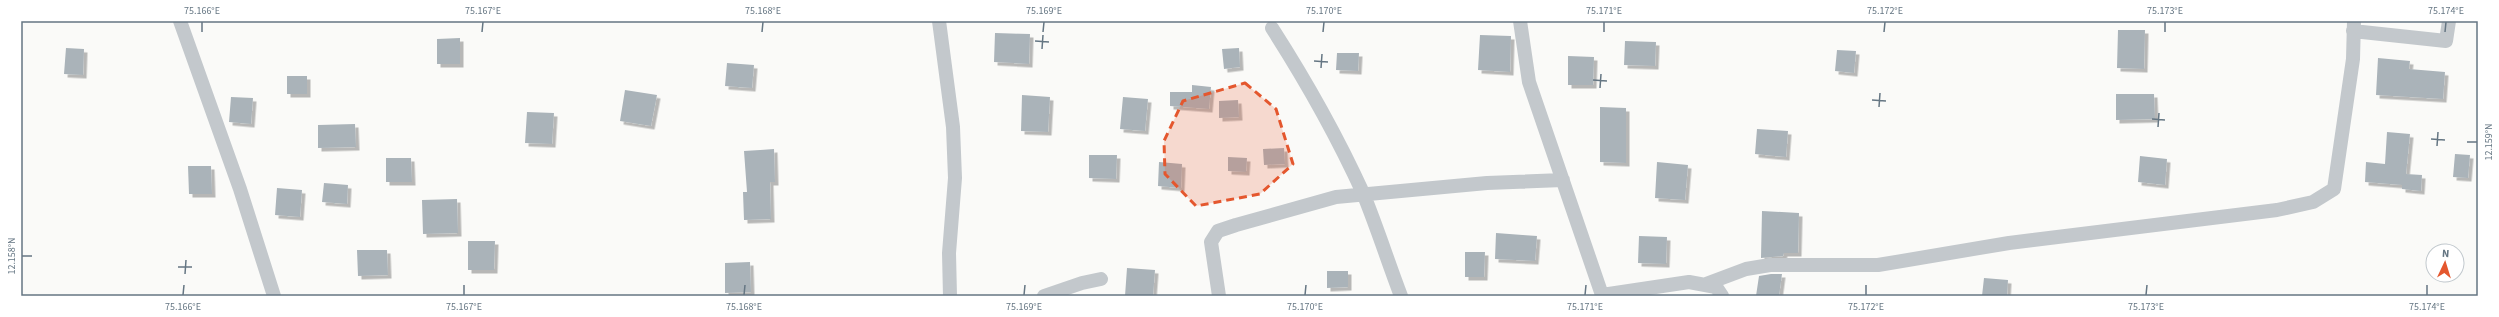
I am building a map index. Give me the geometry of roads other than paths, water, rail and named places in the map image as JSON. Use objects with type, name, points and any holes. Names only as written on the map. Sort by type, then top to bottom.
[{"type":"street","points":[[180,21],[240,189],[274,296]]},
{"type":"street","points":[[939,21],[954,127],[955,178],[949,253],[950,296]]},
{"type":"street","points":[[1520,21],[1529,82],[1601,296],[1689,282],[1716,286],[1722,296]]},
{"type":"street","points":[[1706,284],[1746,269],[1770,265],[1878,265],[2008,243],[2277,210],[2313,202],[2334,189],[2351,74],[2354,26],[2446,41],[2449,21]]},
{"type":"street","points":[[1272,28],[1310,87],[1363,194],[1401,296]]},
{"type":"street","points":[[1218,296],[1211,242],[1218,232],[1336,197],[1487,183],[1563,180]]},
{"type":"street","points":[[1044,296],[1082,283],[1101,279]]}]
